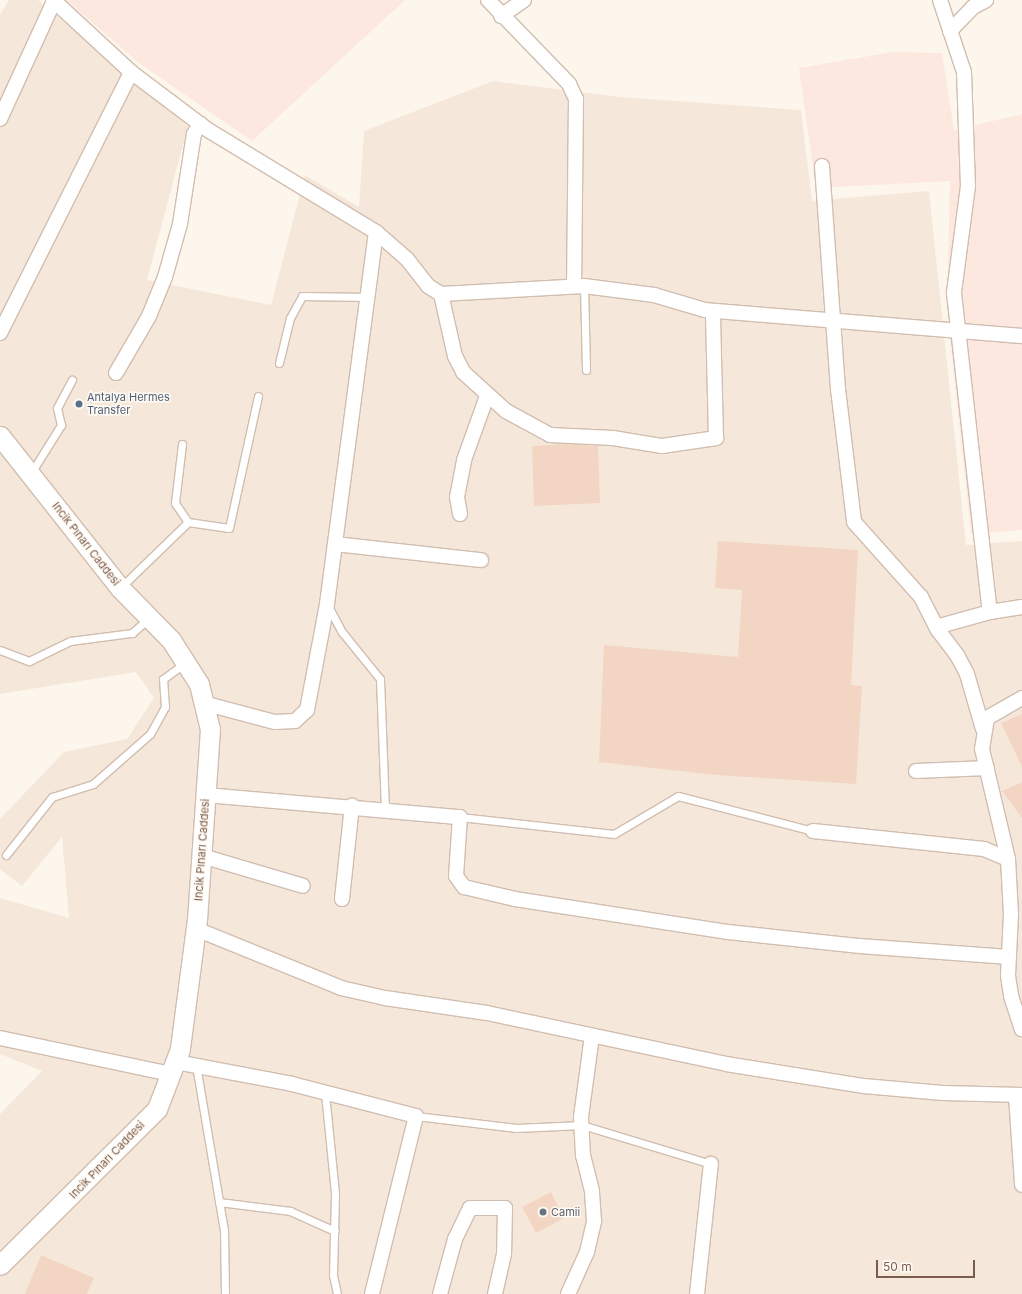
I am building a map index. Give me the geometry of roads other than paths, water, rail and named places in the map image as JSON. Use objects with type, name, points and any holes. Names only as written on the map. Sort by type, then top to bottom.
[{"type":"main road","name":"Incik Pınarı Caddesi","points":[[0,436],[120,588],[171,640],[199,684],[210,730],[196,929],[180,1049],[157,1109],[0,1265]]},
{"type":"street","points":[[488,0],[501,16],[569,84],[576,99],[579,286]]},
{"type":"street","points":[[501,16],[524,0]]},
{"type":"street","points":[[940,0],[964,72],[968,186],[954,293],[990,612]]},
{"type":"street","points":[[950,31],[972,7],[986,0]]},
{"type":"street","points":[[0,119],[54,1],[131,72],[200,124],[376,232],[407,259],[428,286],[441,294],[579,286],[654,295],[713,311],[1022,336]]},
{"type":"street","points":[[0,333],[131,72]]},
{"type":"street","points":[[116,373],[146,322],[165,277],[180,224],[194,134],[200,124]]},
{"type":"street","points":[[822,166],[832,321],[854,522],[921,597],[936,626],[957,655],[967,674],[983,729]]},
{"type":"street","points":[[204,703],[275,722],[295,722],[307,710],[327,604],[376,232]]},
{"type":"street","points":[[441,294],[455,356],[463,372],[487,396],[524,423],[550,435],[613,438],[662,446],[716,438],[713,311]]},
{"type":"street","points":[[460,514],[457,497],[464,460],[487,396]]},
{"type":"street","points":[[335,544],[481,560]]},
{"type":"street","points":[[936,626],[990,612],[1022,608]]},
{"type":"street","points":[[1022,698],[987,718],[983,729],[982,749],[1016,895],[1009,956],[1011,996],[1022,1029]]},
{"type":"street","points":[[916,772],[987,768]]},
{"type":"street","points":[[206,795],[352,806],[460,817],[456,876],[464,887],[515,899],[728,932],[860,946],[1009,956]]},
{"type":"street","points":[[342,899],[352,806]]},
{"type":"street","points":[[813,831],[984,849],[1008,859]]},
{"type":"street","points":[[202,856],[303,886]]},
{"type":"street","points":[[196,929],[341,988],[592,1036],[726,1064],[864,1086],[1019,1096],[1022,1185]]},
{"type":"street","points":[[568,1294],[587,1252],[594,1221],[592,1191],[583,1156],[582,1125],[592,1036]]},
{"type":"street","points":[[0,1038],[173,1068],[196,1066],[325,1093],[416,1116],[372,1294]]},
{"type":"street","points":[[697,1294],[711,1164]]},
{"type":"street","points":[[440,1294],[455,1238],[470,1208],[505,1208],[504,1254],[495,1294]]},
{"type":"lane","points":[[579,286],[586,370]]},
{"type":"lane","points":[[279,363],[290,318],[302,296],[367,297]]},
{"type":"lane","points":[[30,474],[61,425],[57,408],[72,380]]},
{"type":"lane","points":[[182,444],[175,503],[188,522],[229,528],[258,396]]},
{"type":"lane","points":[[120,588],[188,522]]},
{"type":"lane","points":[[327,604],[342,632],[380,679],[385,809]]},
{"type":"lane","points":[[0,650],[29,661],[70,641],[132,633],[149,618]]},
{"type":"lane","points":[[6,855],[52,797],[93,784],[150,734],[165,707],[163,679],[185,662]]},
{"type":"lane","points":[[460,817],[614,834],[678,796],[813,831]]},
{"type":"lane","points":[[196,1066],[224,1230],[225,1294]]},
{"type":"lane","points":[[325,1093],[335,1194],[333,1275],[337,1294]]},
{"type":"lane","points":[[416,1116],[516,1128],[582,1125],[711,1164]]},
{"type":"lane","points":[[219,1202],[290,1211],[335,1231]]},
{"type":"place","name":"Antalya Hermes Transfer","points":[[79,404]]},
{"type":"place","name":"Camii","points":[[543,1212]]}]
